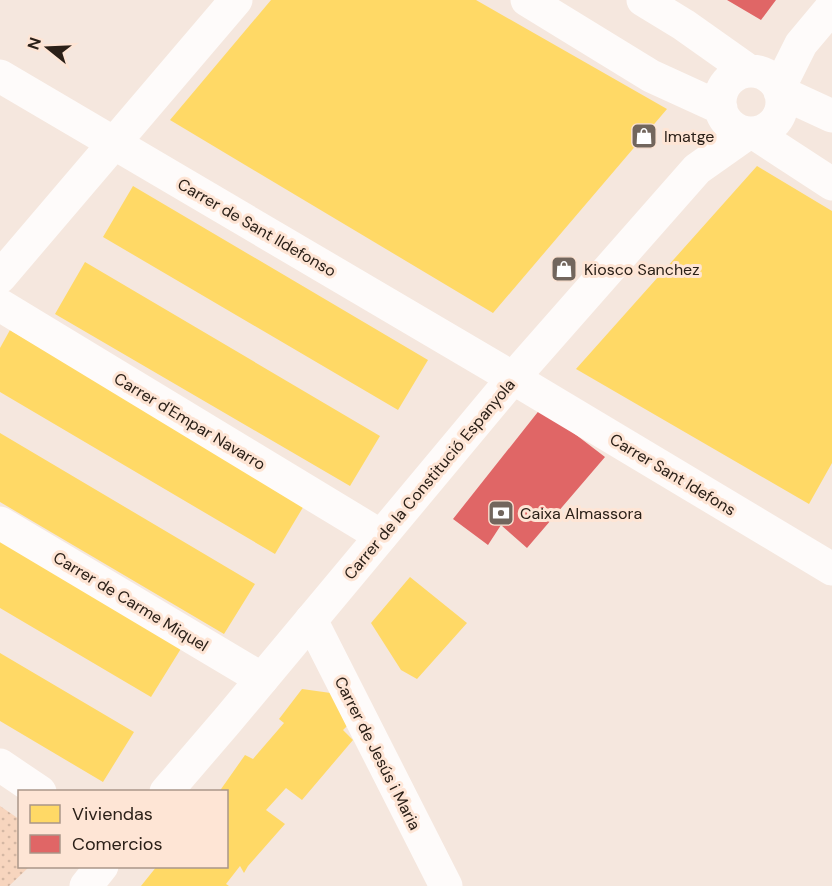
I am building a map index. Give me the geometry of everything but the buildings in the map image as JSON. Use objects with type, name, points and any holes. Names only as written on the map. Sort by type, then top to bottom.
[{"type":"street","points":[[0,277],[236,0]]},
{"type":"street","points":[[527,0],[651,76],[722,111],[733,127],[751,133],[832,184]]},
{"type":"street","points":[[643,0],[766,81],[832,116]]},
{"type":"street","points":[[766,81],[832,7]]},
{"type":"street","points":[[722,111],[721,98],[724,87],[730,79],[740,73],[766,81],[782,101],[777,118],[771,126],[763,131],[751,133]]},
{"type":"street","name":"Carrer de Sant Ildefonso","points":[[0,76],[513,378]]},
{"type":"street","name":"Carrer de la Constitució Espanyola","points":[[697,170],[722,111]]},
{"type":"street","name":"Carrer de la Constitució Espanyola","points":[[168,790],[513,378],[697,170],[751,133]]},
{"type":"street","name":"Carrer d'Empar Navarro","points":[[0,304],[381,536]]},
{"type":"street","name":"Carrer Sant Idefons","points":[[513,378],[832,569]]},
{"type":"street","name":"Carrer de Carme Miquel","points":[[0,523],[262,679]]},
{"type":"street","name":"Carrer de Jesús i Maria","points":[[311,620],[446,886]]},
{"type":"street","points":[[0,765],[37,790]]},
{"type":"street","points":[[86,886],[101,868]]},
{"type":"shaded area","points":[[0,806],[18,818],[18,868],[28,868],[9,886],[0,886]]},
{"type":"place","name":"Imatge","points":[[644,136]]},
{"type":"place","name":"Kiosco Sanchez","points":[[564,269]]},
{"type":"place","name":"Caixa Almassora","points":[[501,513]]}]
